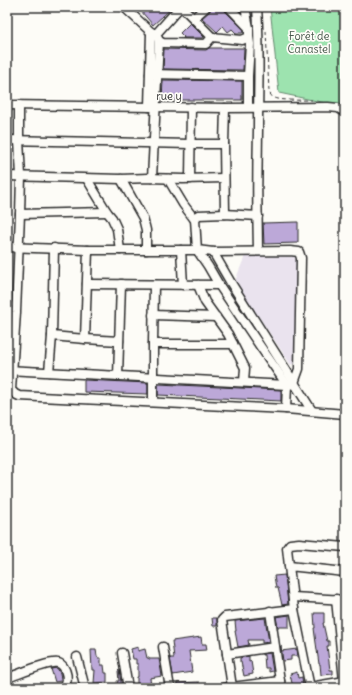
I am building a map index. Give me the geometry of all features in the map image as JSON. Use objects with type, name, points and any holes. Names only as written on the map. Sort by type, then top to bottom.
[{"type":"street","points":[[124,7],[163,43],[206,44],[212,37]]},
{"type":"street","points":[[152,178],[154,144],[153,74],[155,36],[181,7],[212,37],[242,40],[249,33]]},
{"type":"street","points":[[194,18],[206,7]]},
{"type":"street","points":[[229,7],[249,33]]},
{"type":"street","points":[[245,7],[250,44],[248,108]]},
{"type":"street","points":[[257,7],[259,31],[258,251]]},
{"type":"street","points":[[153,74],[155,36]]},
{"type":"street","points":[[153,74],[248,76]]},
{"type":"street","name":"rue y","points":[[7,105],[225,108],[328,106],[338,108],[345,112]]},
{"type":"street","points":[[19,105],[20,214],[16,312],[10,370],[10,392],[19,396],[286,409],[345,414]]},
{"type":"street","points":[[190,179],[191,107]]},
{"type":"street","points":[[225,108],[225,214]]},
{"type":"street","points":[[7,140],[154,144],[224,144]]},
{"type":"street","points":[[7,176],[121,179],[224,178]]},
{"type":"street","points":[[87,178],[112,218],[117,229],[120,250]]},
{"type":"street","points":[[121,179],[143,218],[146,230],[146,250]]},
{"type":"street","points":[[168,179],[183,204],[195,220]]},
{"type":"street","points":[[20,214],[107,212]]},
{"type":"street","points":[[258,216],[225,214],[198,215],[195,220],[196,250],[260,346],[312,411]]},
{"type":"street","points":[[7,246],[88,250],[298,252],[302,258],[299,369],[289,384],[286,409]]},
{"type":"street","points":[[49,372],[52,336],[54,248]]},
{"type":"street","points":[[84,340],[88,250]]},
{"type":"street","points":[[181,250],[183,285]]},
{"type":"street","points":[[212,252],[289,384]]},
{"type":"street","points":[[87,284],[219,285]]},
{"type":"street","points":[[118,376],[121,284]]},
{"type":"street","points":[[153,402],[154,285]]},
{"type":"street","points":[[198,286],[205,302],[228,334],[245,368],[244,382]]},
{"type":"street","points":[[154,315],[216,317]]},
{"type":"street","points":[[52,336],[84,340],[119,341]]},
{"type":"street","points":[[153,344],[233,344]]},
{"type":"street","points":[[10,370],[289,384]]},
{"type":"street","points":[[336,599],[345,681],[310,687],[294,609],[287,548],[290,544],[299,543],[345,547]]},
{"type":"street","points":[[289,566],[345,572]]},
{"type":"street","points":[[293,596],[345,600]]},
{"type":"street","points":[[270,611],[280,685],[228,687],[227,654],[222,620],[225,617],[270,611],[294,609]]},
{"type":"street","points":[[163,647],[170,688]]},
{"type":"street","points":[[227,654],[274,647]]},
{"type":"street","points":[[122,653],[128,688]]},
{"type":"street","points":[[77,657],[85,688]]},
{"type":"street","points":[[7,678],[45,665],[59,663],[62,665],[67,676],[66,684],[61,688]]},
{"type":"path","points":[[265,28],[270,95],[273,98],[279,99],[314,100]]},
{"type":"path","points":[[339,101],[345,102]]},
{"type":"shaded area","points":[[245,256],[299,257],[296,362],[291,365],[235,281]]},
{"type":"green space","name":"Forêt de Canastel","points":[[270,7],[345,7],[345,107],[279,93]]},
{"type":"building","points":[[143,7],[173,7],[153,25],[140,10]]},
{"type":"building","points":[[211,7],[224,7],[225,11],[244,30],[244,32],[236,33],[232,29],[228,32],[223,26],[217,32],[202,18],[210,11]]},
{"type":"building","points":[[190,23],[204,37],[183,38],[184,37],[180,33]]},
{"type":"building","points":[[209,48],[244,48],[243,70],[163,69],[164,49],[206,50]]},
{"type":"building","points":[[163,80],[242,81],[242,100],[162,100]]},
{"type":"building","points":[[298,222],[298,243],[264,244],[263,223]]},
{"type":"building","points":[[84,380],[148,383],[148,394],[84,392]]},
{"type":"building","points":[[158,384],[281,390],[281,401],[158,395]]},
{"type":"building","points":[[285,575],[288,604],[282,605],[278,588],[276,588],[274,576]]},
{"type":"building","points":[[314,613],[324,613],[323,623],[327,641],[329,641],[329,646],[327,646],[330,670],[333,670],[333,674],[321,675],[314,628]]},
{"type":"building","points":[[289,615],[289,627],[278,627],[276,617]]},
{"type":"building","points":[[212,618],[217,618],[217,626],[213,626]]},
{"type":"building","points":[[265,618],[269,642],[262,643],[262,640],[248,640],[249,645],[238,647],[235,621]]},
{"type":"building","points":[[201,637],[202,644],[206,644],[207,650],[189,651],[192,672],[173,675],[170,658],[174,658],[172,641]]},
{"type":"building","points":[[138,647],[138,651],[145,649],[147,658],[159,659],[162,676],[150,678],[151,688],[137,688],[138,664],[136,664],[136,659],[133,659],[131,649]]},
{"type":"building","points":[[297,649],[298,656],[291,656],[291,660],[283,661],[282,651]]},
{"type":"building","points":[[91,650],[96,650],[98,658],[101,658],[101,665],[104,665],[105,673],[107,673],[107,682],[94,683],[95,670],[92,670]]},
{"type":"building","points":[[270,653],[273,671],[269,672],[269,668],[265,668],[264,655],[262,654]]},
{"type":"building","points":[[249,656],[249,662],[251,661],[253,674],[244,676],[240,658]]},
{"type":"building","points":[[57,668],[60,673],[61,681],[55,682],[51,669]]},
{"type":"building","points":[[119,670],[122,688],[118,688],[117,681],[119,681]]},
{"type":"building","points":[[297,672],[298,678],[302,677],[303,687],[293,688],[290,674]]},
{"type":"building","points":[[199,682],[199,688],[177,688],[177,683]]}]
